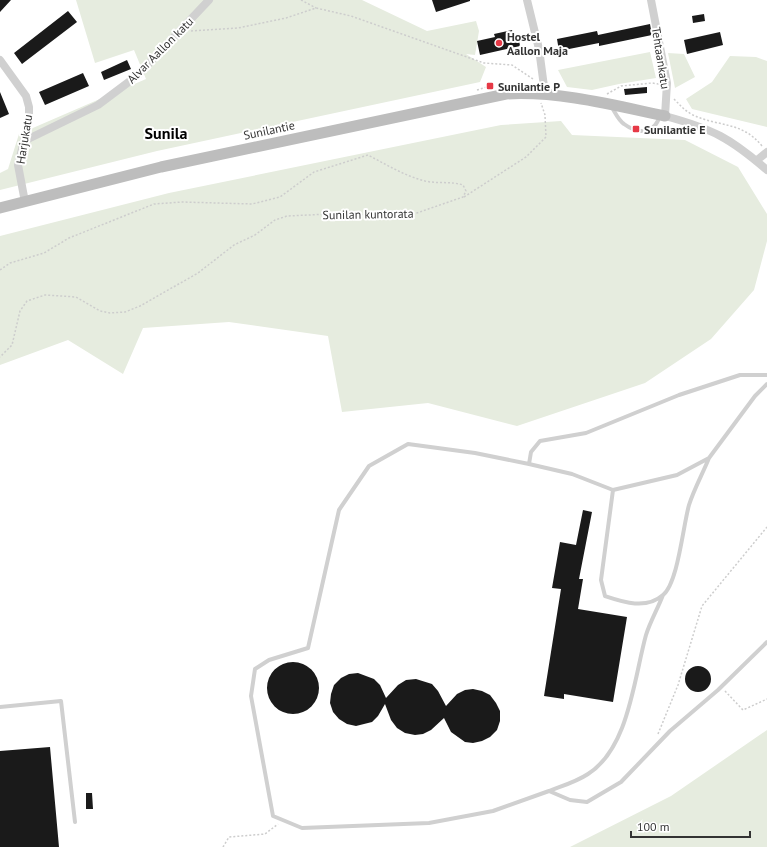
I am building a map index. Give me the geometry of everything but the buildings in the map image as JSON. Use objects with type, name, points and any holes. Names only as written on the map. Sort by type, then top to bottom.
[{"type":"street","name":"Alvar Aallon katu","points":[[24,141],[98,105],[138,75],[209,0]]},
{"type":"street","points":[[527,0],[540,49],[542,94]]},
{"type":"street","name":"Tehtaankatu","points":[[651,0],[667,83],[663,115]]},
{"type":"street","name":"Harjukatu","points":[[0,60],[26,96],[29,107],[29,121],[18,165],[25,202]]},
{"type":"street","name":"Sunilantie","points":[[0,208],[161,167],[492,96],[519,93],[542,94],[610,104],[663,115]]},
{"type":"street","points":[[663,115],[715,132],[742,148],[767,170]]},
{"type":"street","points":[[756,161],[767,152]]},
{"type":"lane","points":[[610,104],[623,124],[642,131],[651,130],[657,125],[663,115]]},
{"type":"lane","points":[[529,464],[531,452],[540,442],[586,433],[679,395],[740,376],[767,375]]},
{"type":"lane","points":[[710,458],[676,475],[613,490],[572,474],[529,464],[475,453],[408,444],[369,466],[339,510],[308,648],[269,660],[255,669],[251,696],[273,816],[302,828],[429,823],[493,811],[564,786],[589,774],[605,758],[619,734],[630,703],[647,633],[663,595],[673,579],[689,504],[710,458],[755,396],[767,384]]},
{"type":"lane","points":[[613,490],[601,580],[605,596],[630,605],[650,602],[663,595]]},
{"type":"lane","points":[[549,791],[570,800],[587,802],[621,782],[670,731],[722,686],[767,642]]},
{"type":"lane","points":[[0,707],[61,701],[75,822]]},
{"type":"path","points":[[301,0],[316,8],[351,16],[484,63],[512,65],[533,79]]},
{"type":"path","points":[[180,32],[238,28],[286,18],[316,8]]},
{"type":"path","name":"Sunilan kuntorata","points":[[0,357],[7,352],[12,345],[20,311],[27,301],[46,295],[76,296],[100,311],[110,313],[125,312],[140,306],[198,273],[234,245],[255,235],[275,220],[287,216],[330,214],[412,215],[463,197],[526,157],[546,137],[542,94]]},
{"type":"path","points":[[0,270],[10,263],[44,254],[69,238],[154,204],[182,202],[252,204],[280,197],[314,172],[368,155],[406,175],[427,181],[463,185],[466,190],[463,197]]},
{"type":"path","points":[[657,736],[678,685],[702,606],[767,527]]},
{"type":"path","points":[[722,686],[743,710],[767,698]]},
{"type":"path","points":[[223,847],[229,837],[265,834],[283,820]]},
{"type":"shaded area","points":[[76,0],[362,0],[427,31],[476,21],[479,31],[475,55],[466,54],[486,67],[480,82],[157,151],[0,190],[0,173],[8,169],[19,134],[146,79],[134,50],[95,63]]},
{"type":"shaded area","points":[[650,52],[656,78],[592,90],[567,87],[558,70]]},
{"type":"shaded area","points":[[668,53],[684,54],[695,77],[675,88]]},
{"type":"shaded area","points":[[730,56],[756,57],[767,61],[767,127],[692,109],[686,99],[712,82]]},
{"type":"shaded area","points":[[561,121],[572,135],[685,140],[738,167],[767,214],[767,241],[754,290],[711,339],[645,383],[517,426],[428,403],[342,412],[328,336],[229,322],[143,328],[123,374],[68,340],[0,365],[0,236],[169,193],[501,125]]},
{"type":"shaded area","points":[[767,730],[767,847],[570,847],[671,796]]},
{"type":"place","name":"Hostel Aallon Maja","points":[[499,43]]},
{"type":"place","name":"Sunilantie P","points":[[490,86]]},
{"type":"place","name":"Sunilantie E","points":[[636,129]]},
{"type":"district","name":"Sunila","points":[[166,133]]}]
